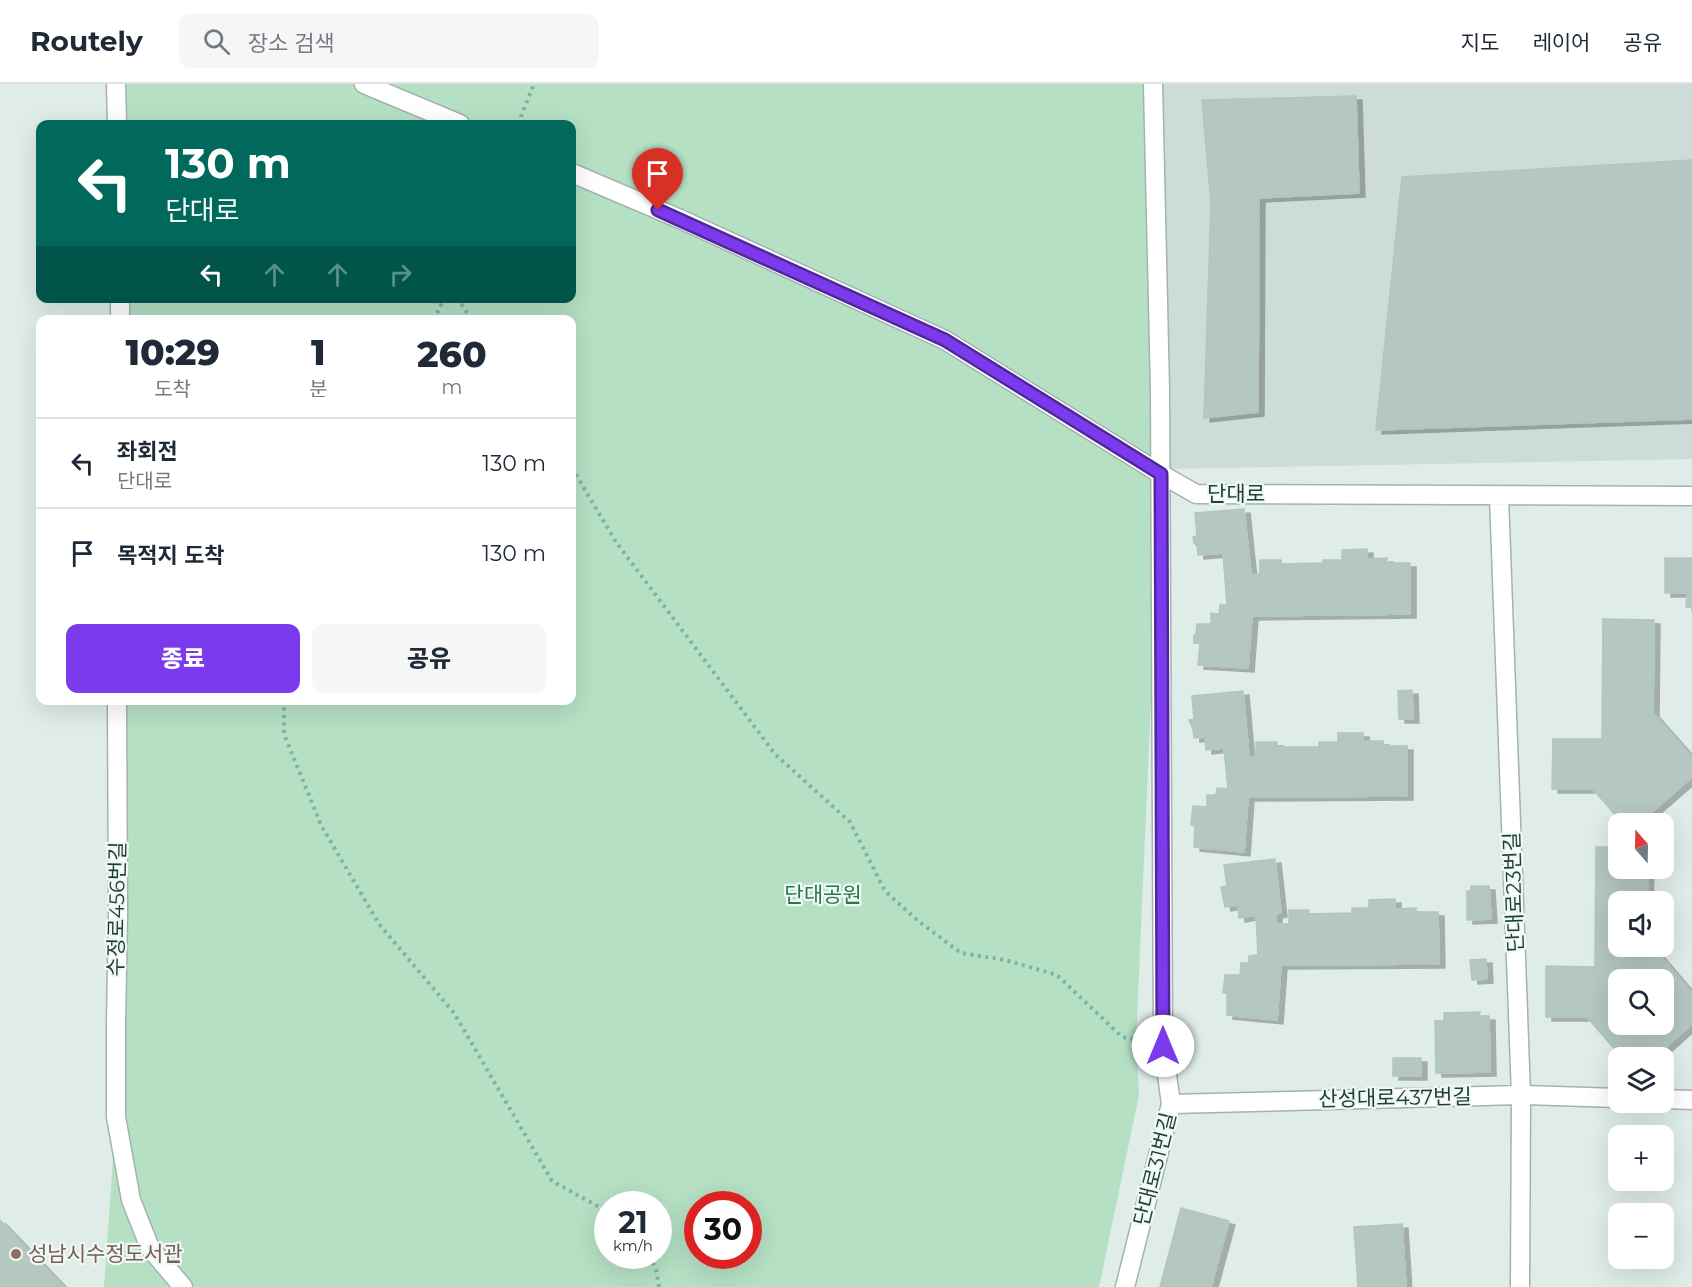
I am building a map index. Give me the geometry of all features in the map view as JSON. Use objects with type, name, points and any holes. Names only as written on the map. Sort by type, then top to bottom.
[{"type":"street","points":[[116,84],[117,120]]},
{"type":"street","points":[[363,84],[450,120]]},
{"type":"street","name":"단대로31번길","points":[[1125,1287],[1171,1104],[1163,1046],[1161,474],[1153,84]]},
{"type":"street","name":"단대로","points":[[576,175],[680,219],[945,340],[1196,494],[1692,496]]},
{"type":"street","name":"단대로23번길","points":[[1499,496],[1521,1095],[1520,1287]]},
{"type":"street","name":"수정로456번길","points":[[117,705],[116,1118],[131,1200],[150,1248],[183,1287]]},
{"type":"street","name":"산성대로437번길","points":[[1171,1104],[1521,1095],[1608,1098]]},
{"type":"street","points":[[1674,1099],[1692,1100]]},
{"type":"path","points":[[520,120],[534,84]]},
{"type":"path","points":[[576,475],[616,542],[775,754],[850,822],[885,891],[916,920],[961,953],[1005,960],[1057,975],[1122,1037],[1163,1046]]},
{"type":"path","points":[[284,705],[284,734],[321,825],[379,924],[454,1013],[552,1181],[594,1204]]},
{"type":"path","points":[[656,1269],[660,1287]]},
{"type":"shaded area","points":[[1162,84],[1692,84],[1692,459],[1166,469]]},
{"type":"green space","name":"단대공원","points":[[115,84],[1146,84],[1161,474],[1136,1041],[1139,1095],[1099,1287],[104,1287],[116,1117],[117,705],[576,705],[576,315],[120,315],[118,303],[576,303],[576,120],[116,120]]},
{"type":"building","points":[[1356,96],[1359,193],[1259,198],[1258,412],[1204,418],[1211,204],[1202,100]]},
{"type":"building","points":[[1692,160],[1692,419],[1376,430],[1402,177]]},
{"type":"building","points":[[1244,509],[1251,574],[1260,574],[1260,560],[1281,560],[1281,564],[1323,563],[1323,560],[1342,560],[1342,550],[1367,549],[1367,559],[1387,558],[1386,563],[1410,563],[1410,614],[1252,616],[1248,668],[1198,665],[1200,643],[1194,643],[1197,624],[1211,624],[1211,613],[1219,614],[1220,605],[1227,605],[1223,553],[1198,555],[1193,537],[1197,536],[1195,513]]},
{"type":"building","points":[[1665,558],[1692,558],[1692,607],[1686,607],[1687,593],[1665,593]]},
{"type":"building","points":[[1603,619],[1654,620],[1653,713],[1692,757],[1692,777],[1651,813],[1614,813],[1593,789],[1552,789],[1553,739],[1602,739]]},
{"type":"building","points":[[1412,690],[1413,719],[1399,719],[1398,691]]},
{"type":"building","points":[[1243,691],[1249,757],[1256,757],[1256,742],[1277,742],[1277,747],[1319,747],[1319,742],[1338,742],[1338,733],[1363,733],[1363,741],[1383,741],[1383,746],[1407,746],[1407,796],[1248,797],[1244,852],[1194,847],[1195,826],[1191,825],[1193,806],[1207,807],[1207,795],[1216,795],[1217,788],[1228,789],[1224,748],[1206,750],[1205,737],[1194,738],[1189,720],[1194,719],[1192,696]]},
{"type":"building","points":[[1596,847],[1608,847],[1608,879],[1648,879],[1647,891],[1608,891],[1608,957],[1661,957],[1672,969],[1608,969],[1608,1035],[1674,1035],[1674,972],[1692,993],[1692,1024],[1666,1047],[1613,1047],[1587,1017],[1546,1017],[1546,966],[1595,967]]},
{"type":"building","points":[[1275,859],[1281,913],[1276,914],[1276,924],[1289,924],[1289,910],[1309,910],[1308,914],[1352,913],[1352,908],[1369,908],[1369,900],[1395,899],[1395,909],[1416,908],[1416,912],[1438,912],[1439,964],[1281,965],[1277,1020],[1227,1015],[1227,993],[1223,993],[1225,975],[1240,975],[1241,963],[1249,963],[1249,956],[1258,955],[1256,915],[1239,918],[1238,905],[1225,907],[1221,887],[1227,886],[1224,865]]},
{"type":"building","points":[[1471,886],[1489,886],[1491,919],[1467,920],[1467,891],[1471,891]]},
{"type":"building","points":[[1486,959],[1487,979],[1472,980],[1470,960]]},
{"type":"building","points":[[1480,1012],[1479,1016],[1489,1016],[1490,1072],[1436,1073],[1435,1021],[1444,1021],[1444,1013]]},
{"type":"building","points":[[1393,1058],[1421,1058],[1421,1076],[1393,1076]]},
{"type":"building","points":[[1181,1208],[1229,1221],[1211,1287],[1160,1287]]},
{"type":"building","name":"성남시수정도서관","points":[[0,1220],[64,1287],[0,1287]]},
{"type":"building","points":[[1402,1224],[1406,1287],[1358,1287],[1354,1227]]},
{"type":"place","name":"성남시수정도서관","points":[[16,1254]]},
{"type":"route","points":[[658,210],[945,340],[1161,474],[1163,1046]]}]
